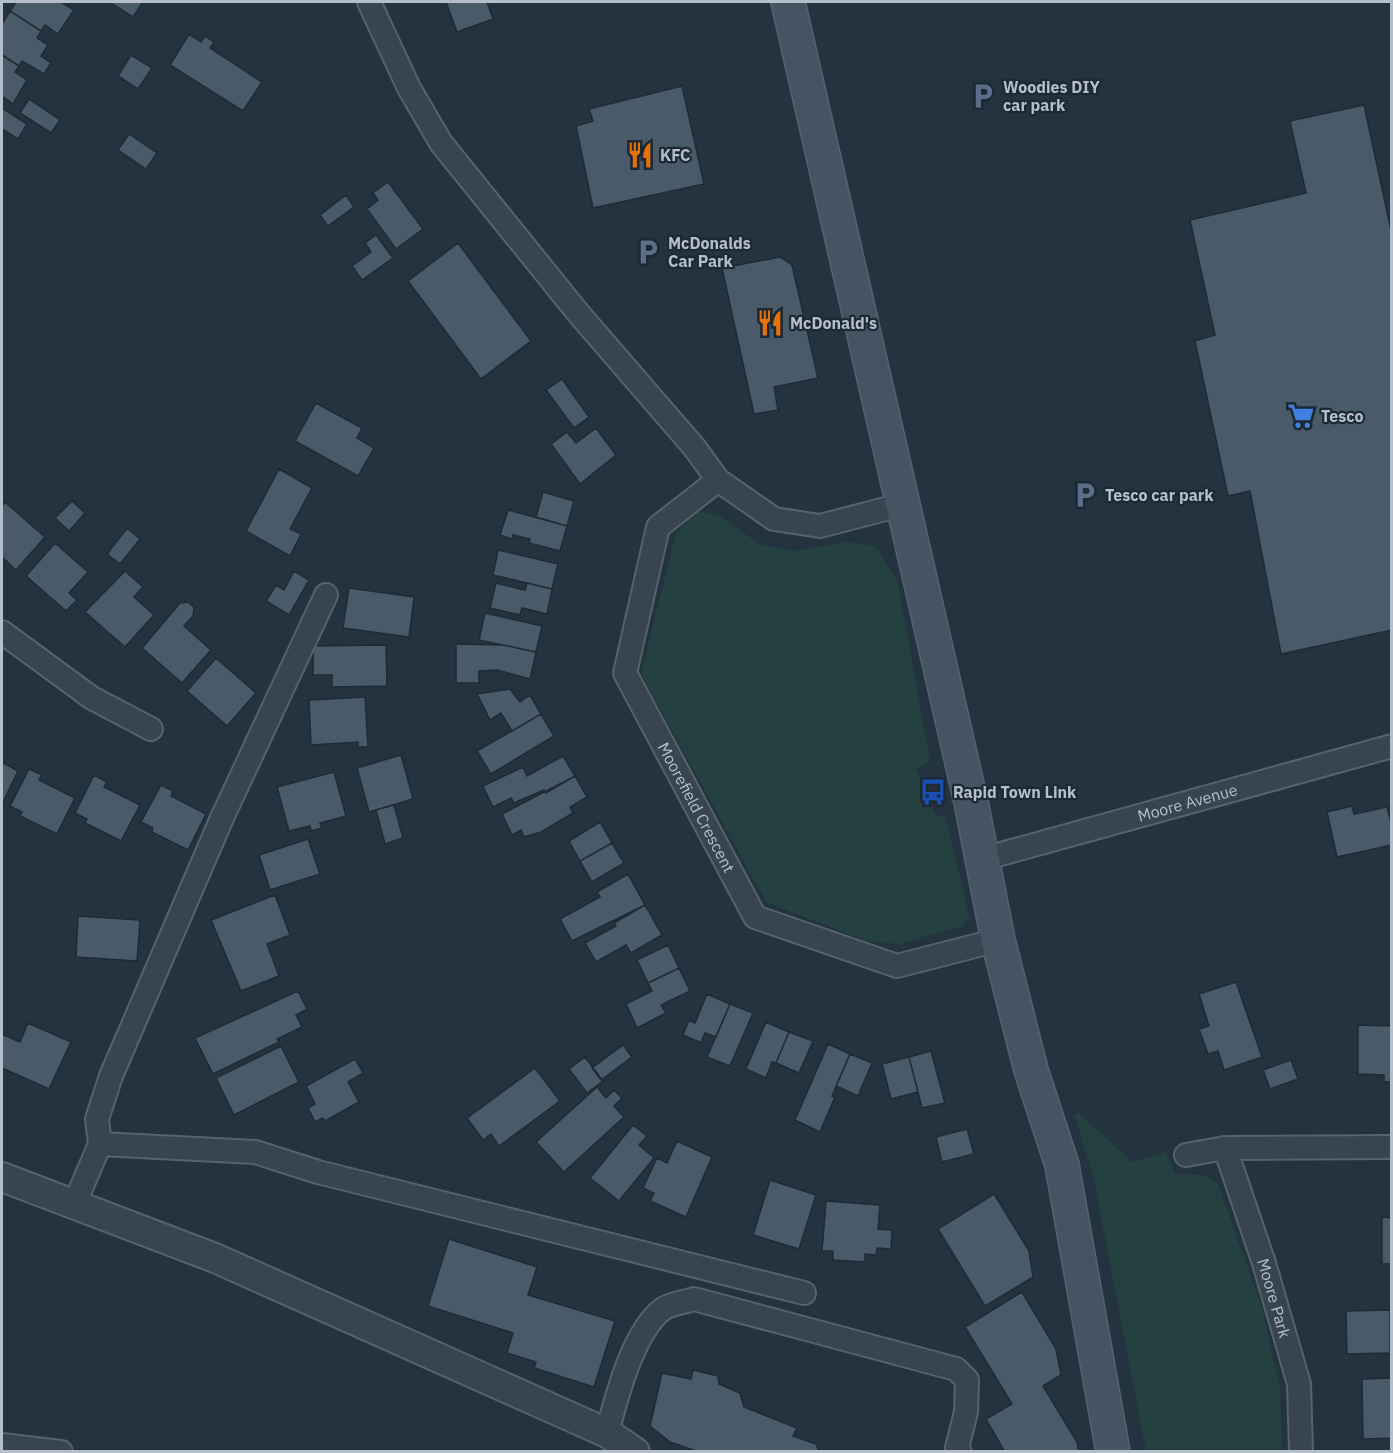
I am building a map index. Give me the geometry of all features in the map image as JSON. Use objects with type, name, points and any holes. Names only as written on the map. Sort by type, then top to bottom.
[{"type":"main road","points":[[788,2],[983,859],[998,940],[1031,1070],[1062,1166],[1113,1452]]},
{"type":"street","points":[[369,2],[409,88],[441,143],[549,277],[694,447],[718,480],[774,519],[820,526],[901,505]]},
{"type":"street","name":"Moorefield Crescent","points":[[718,480],[658,527],[625,673],[755,917],[897,966],[998,940]]},
{"type":"street","points":[[74,1205],[100,1144],[97,1119],[111,1076],[222,818],[326,595]]},
{"type":"street","points":[[2,632],[92,698],[151,729]]},
{"type":"street","name":"Moore Avenue","points":[[983,859],[1392,746]]},
{"type":"street","points":[[100,1144],[255,1152],[318,1172],[804,1293]]},
{"type":"street","points":[[1186,1155],[1225,1148],[1392,1147]]},
{"type":"street","name":"Moore Park","points":[[1225,1148],[1264,1263],[1299,1384],[1301,1452]]},
{"type":"street","points":[[2,1177],[215,1258],[608,1433],[635,1452]]},
{"type":"street","points":[[608,1433],[622,1379],[642,1336],[663,1309],[694,1299],[956,1369],[967,1380],[966,1412],[957,1448],[960,1452]]},
{"type":"street","points":[[2,1445],[61,1452]]},
{"type":"green space","points":[[697,510],[719,516],[760,544],[795,551],[847,542],[875,546],[898,582],[930,762],[916,768],[936,816],[945,815],[969,915],[963,926],[900,944],[866,941],[766,902],[641,674],[676,533]]},
{"type":"green space","points":[[1079,1113],[1132,1162],[1166,1152],[1175,1174],[1203,1175],[1218,1184],[1262,1308],[1280,1389],[1282,1451],[1146,1451],[1093,1175],[1074,1115]]},
{"type":"building","points":[[16,2],[61,2],[74,10],[58,34],[45,25],[41,31],[10,11]]},
{"type":"building","points":[[109,2],[143,2],[133,17]]},
{"type":"building","points":[[446,2],[487,2],[493,19],[457,32]]},
{"type":"building","points":[[10,11],[41,31],[37,38],[48,45],[41,56],[51,63],[44,74],[22,61],[19,66],[2,55],[2,24]]},
{"type":"building","points":[[189,34],[201,42],[205,36],[214,42],[210,48],[262,82],[243,111],[170,65]]},
{"type":"building","points":[[2,55],[19,66],[15,72],[27,80],[13,104],[2,96]]},
{"type":"building","points":[[131,55],[152,68],[138,89],[118,76]]},
{"type":"building","name":"KFC","points":[[682,86],[704,184],[593,208],[576,126],[593,121],[589,109]]},
{"type":"building","points":[[29,99],[60,120],[51,133],[20,113]]},
{"type":"building","name":"Tesco","points":[[1364,105],[1392,235],[1392,630],[1281,654],[1250,491],[1228,496],[1195,341],[1215,335],[1190,220],[1306,193],[1290,121]]},
{"type":"building","points":[[2,108],[27,124],[18,139],[2,129]]},
{"type":"building","points":[[129,134],[157,153],[146,169],[118,150]]},
{"type":"building","points":[[388,182],[423,229],[396,249],[367,209],[378,200],[373,193]]},
{"type":"building","points":[[346,195],[354,207],[328,226],[320,215]]},
{"type":"building","points":[[376,235],[393,258],[362,280],[352,266],[371,252],[365,243]]},
{"type":"building","points":[[458,243],[531,341],[481,379],[408,281]]},
{"type":"building","name":"McDonald's","points":[[780,257],[792,265],[818,378],[774,387],[778,410],[754,414],[722,268]]},
{"type":"building","points":[[562,379],[589,417],[574,428],[546,390]]},
{"type":"building","points":[[316,403],[362,428],[357,438],[374,448],[358,476],[295,441]]},
{"type":"building","points":[[596,428],[616,455],[580,484],[551,444],[567,432],[576,443]]},
{"type":"building","points":[[279,469],[312,488],[290,529],[301,534],[290,556],[246,531]]},
{"type":"building","points":[[543,492],[574,501],[567,526],[536,517]]},
{"type":"building","points":[[72,501],[85,513],[69,531],[55,518]]},
{"type":"building","points":[[5,502],[45,537],[16,570],[2,557],[2,506]]},
{"type":"building","points":[[508,510],[567,526],[560,551],[529,543],[530,539],[513,535],[512,539],[500,535]]},
{"type":"building","points":[[127,528],[140,539],[120,564],[107,554]]},
{"type":"building","points":[[55,543],[88,572],[69,593],[77,600],[66,611],[26,576]]},
{"type":"building","points":[[498,550],[558,564],[552,589],[493,575]]},
{"type":"building","points":[[125,571],[143,587],[134,597],[154,615],[125,647],[85,612]]},
{"type":"building","points":[[294,571],[309,580],[289,615],[266,601],[276,585],[284,590]]},
{"type":"building","points":[[496,583],[525,590],[527,583],[552,589],[547,614],[522,608],[520,615],[490,608]]},
{"type":"building","points":[[349,588],[414,597],[409,637],[343,628]]},
{"type":"building","points":[[188,602],[194,607],[193,616],[184,626],[211,650],[182,683],[142,648],[180,603]]},
{"type":"building","points":[[485,613],[542,626],[536,652],[479,640]]},
{"type":"building","points":[[456,644],[503,645],[536,652],[530,679],[497,670],[479,671],[479,683],[456,683]]},
{"type":"building","points":[[386,645],[387,686],[332,687],[332,675],[313,675],[313,646]]},
{"type":"building","points":[[216,658],[256,693],[227,726],[187,691]]},
{"type":"building","points":[[510,689],[520,702],[530,695],[541,714],[512,731],[501,713],[490,720],[477,694]]},
{"type":"building","points":[[365,697],[368,747],[358,747],[358,742],[311,745],[309,700]]},
{"type":"building","points":[[541,714],[554,736],[491,774],[477,751]]},
{"type":"building","points":[[401,755],[413,799],[369,812],[357,768]]},
{"type":"building","points":[[563,756],[575,776],[546,793],[544,790],[514,803],[511,798],[493,807],[483,786],[523,767],[527,776]]},
{"type":"building","points":[[2,762],[18,771],[2,804]]},
{"type":"building","points":[[29,769],[42,775],[39,780],[75,798],[57,834],[20,816],[22,812],[10,806]]},
{"type":"building","points":[[334,772],[346,816],[320,823],[322,828],[311,831],[310,826],[289,831],[277,787]]},
{"type":"building","points":[[94,775],[107,782],[104,787],[140,805],[121,841],[85,823],[87,819],[75,813]]},
{"type":"building","points":[[575,776],[587,797],[570,807],[573,813],[541,832],[524,837],[521,830],[512,835],[502,814]]},
{"type":"building","points":[[161,785],[173,791],[171,796],[206,814],[188,850],[152,832],[153,828],[141,822]]},
{"type":"building","points":[[394,805],[403,838],[385,844],[376,810]]},
{"type":"building","points":[[1352,806],[1354,814],[1387,807],[1392,826],[1392,845],[1337,857],[1327,812]]},
{"type":"building","points":[[600,822],[612,843],[580,861],[569,841]]},
{"type":"building","points":[[308,839],[320,874],[270,890],[259,855]]},
{"type":"building","points":[[612,843],[624,863],[592,882],[580,861]]},
{"type":"building","points":[[628,874],[645,905],[572,941],[560,919],[600,897],[597,892]]},
{"type":"building","points":[[275,895],[290,935],[267,944],[279,976],[241,991],[211,920]]},
{"type":"building","points":[[645,905],[662,935],[631,953],[626,945],[596,962],[585,943],[616,926],[614,923]]},
{"type":"building","points":[[78,916],[140,920],[137,961],[76,957]]},
{"type":"building","points":[[668,945],[679,968],[648,983],[637,960]]},
{"type":"building","points":[[679,968],[690,991],[661,1005],[666,1013],[637,1028],[626,1004],[652,991],[648,983]]},
{"type":"building","points":[[1236,982],[1262,1057],[1224,1070],[1218,1051],[1208,1054],[1199,1029],[1209,1026],[1199,994]]},
{"type":"building","points":[[298,991],[307,1009],[296,1015],[302,1027],[277,1039],[279,1042],[213,1074],[195,1038]]},
{"type":"building","points":[[707,994],[730,1004],[716,1037],[705,1033],[701,1043],[683,1035],[689,1020],[695,1023]]},
{"type":"building","points":[[730,1004],[753,1013],[730,1066],[707,1057]]},
{"type":"building","points":[[766,1022],[789,1032],[776,1063],[772,1062],[766,1078],[746,1069]]},
{"type":"building","points":[[28,1023],[71,1042],[49,1089],[2,1068],[2,1034],[20,1042]]},
{"type":"building","points":[[1358,1025],[1392,1026],[1392,1082],[1384,1082],[1384,1075],[1358,1074]]},
{"type":"building","points":[[789,1032],[813,1041],[799,1073],[776,1063]]},
{"type":"building","points":[[828,1044],[850,1054],[820,1132],[795,1120]]},
{"type":"building","points":[[623,1045],[632,1057],[601,1080],[592,1068]]},
{"type":"building","points":[[281,1046],[299,1082],[234,1115],[216,1078]]},
{"type":"building","points":[[931,1051],[945,1103],[922,1108],[909,1057]]},
{"type":"building","points":[[850,1054],[872,1063],[858,1096],[836,1086]]},
{"type":"building","points":[[585,1057],[603,1081],[587,1093],[569,1069]]},
{"type":"building","points":[[909,1057],[918,1092],[891,1099],[882,1064]]},
{"type":"building","points":[[355,1059],[363,1073],[348,1082],[359,1102],[325,1121],[323,1118],[315,1122],[308,1108],[315,1104],[306,1086]]},
{"type":"building","points":[[1291,1060],[1298,1079],[1270,1089],[1263,1070]]},
{"type":"building","points":[[535,1068],[560,1101],[499,1146],[491,1134],[483,1140],[467,1118]]},
{"type":"building","points":[[597,1087],[606,1098],[614,1090],[622,1098],[614,1106],[624,1117],[564,1172],[536,1142]]},
{"type":"building","points":[[633,1125],[647,1136],[639,1145],[654,1158],[619,1201],[590,1178]]},
{"type":"building","points":[[967,1129],[974,1154],[942,1162],[936,1137]]},
{"type":"building","points":[[677,1141],[712,1157],[686,1217],[650,1201],[654,1193],[643,1188],[657,1158],[667,1163]]},
{"type":"building","points":[[770,1180],[816,1195],[799,1249],[753,1235]]},
{"type":"building","points":[[994,1194],[1029,1251],[1033,1277],[985,1306],[938,1229]]},
{"type":"building","points":[[826,1201],[880,1205],[878,1229],[892,1230],[891,1249],[877,1248],[876,1255],[865,1254],[865,1262],[833,1260],[833,1251],[822,1251]]},
{"type":"building","points":[[1382,1217],[1392,1218],[1392,1264],[1382,1264]]},
{"type":"building","points":[[449,1239],[537,1267],[528,1295],[615,1321],[594,1387],[534,1368],[536,1362],[507,1353],[513,1333],[428,1306]]},
{"type":"building","points":[[1022,1292],[1056,1349],[1061,1375],[1043,1386],[1077,1442],[1079,1452],[1005,1452],[986,1419],[1012,1404],[965,1327]]},
{"type":"building","points":[[1390,1310],[1390,1353],[1347,1354],[1346,1311]]},
{"type":"building","points":[[693,1370],[718,1376],[719,1384],[740,1393],[744,1407],[797,1428],[793,1436],[816,1444],[819,1452],[699,1452],[670,1442],[650,1426],[662,1373],[691,1379]]},
{"type":"building","points":[[1392,1378],[1392,1438],[1363,1439],[1362,1379]]},
{"type":"place","name":"Woodies DIY car park","points":[[983,96]]},
{"type":"place","name":"KFC","points":[[640,155]]},
{"type":"place","name":"McDonalds Car Park","points":[[648,252]]},
{"type":"place","name":"McDonald's","points":[[770,323]]},
{"type":"place","name":"Tesco","points":[[1301,416]]},
{"type":"place","name":"Tesco car park","points":[[1085,495]]},
{"type":"place","name":"Rapid Town Link","points":[[933,792]]}]
